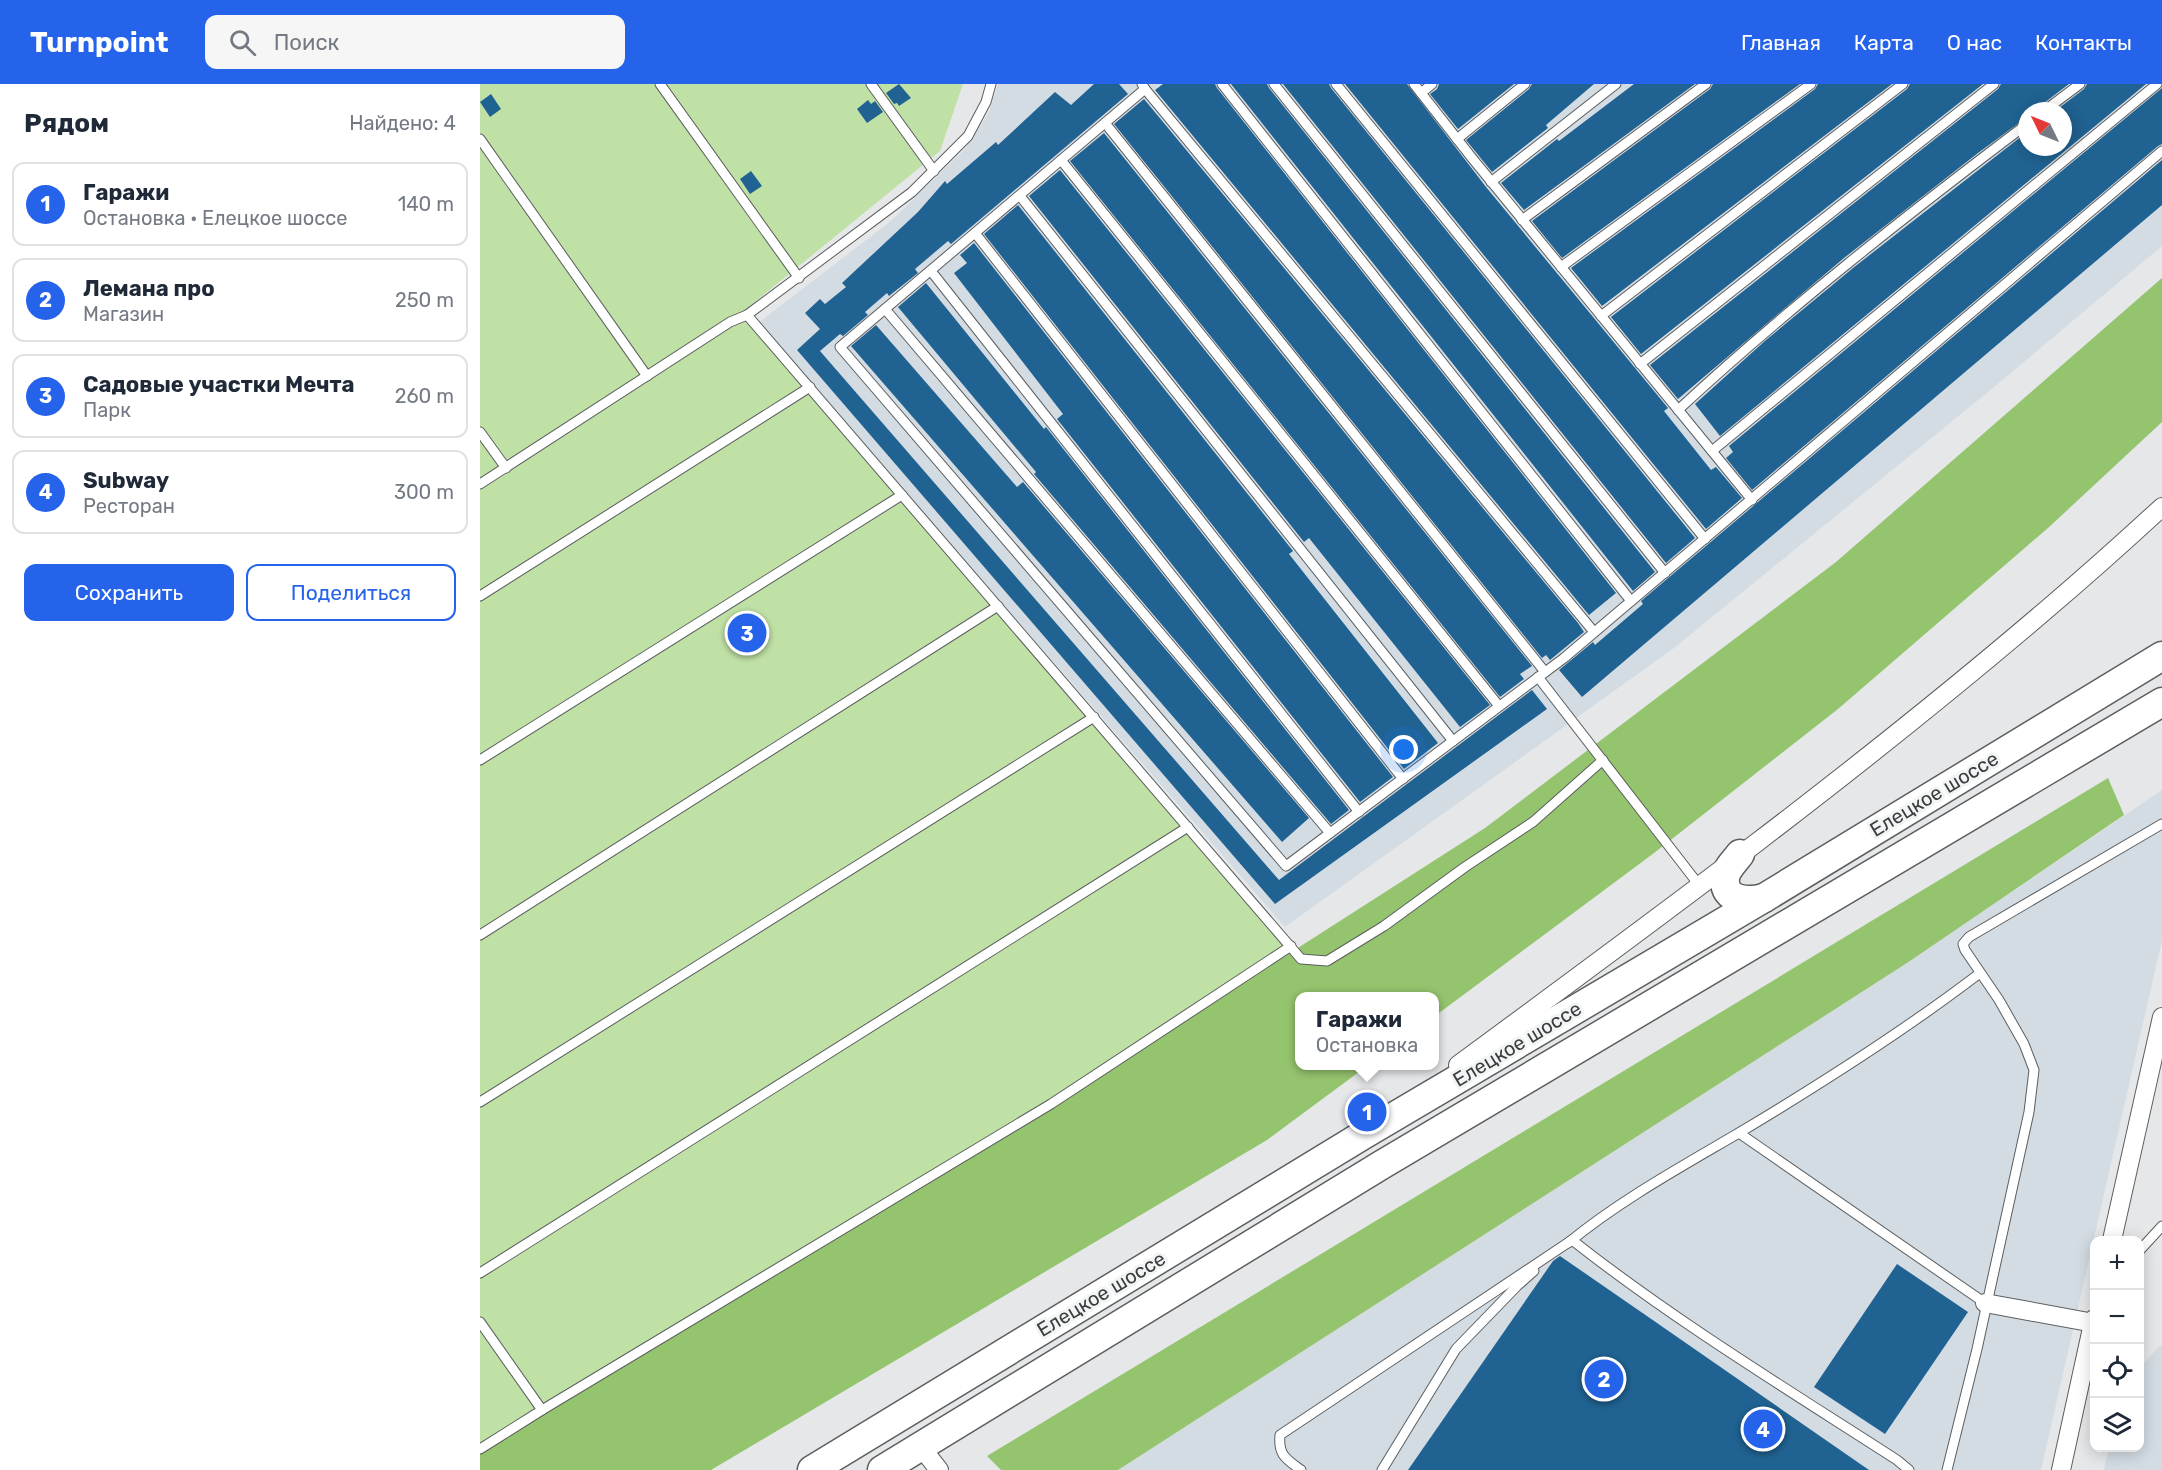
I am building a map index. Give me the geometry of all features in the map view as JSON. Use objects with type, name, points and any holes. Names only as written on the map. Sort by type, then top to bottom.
[{"type":"main road","name":"Елецкое шоссе","points":[[812,1470],[1363,1135],[1764,898],[2162,656]]},
{"type":"main road","name":"Елецкое шоссе","points":[[882,1470],[1383,1164],[2162,702]]},
{"type":"main road","points":[[1740,854],[1728,869],[1725,879],[1726,888],[1733,897],[1742,901],[1764,898]]},
{"type":"street","points":[[1363,1135],[1699,885],[1908,723],[2046,610],[2162,507]]},
{"type":"street","points":[[2113,1236],[2162,1017]]},
{"type":"street","points":[[1985,1303],[2090,1320]]},
{"type":"street","points":[[2061,1470],[2090,1339]]},
{"type":"street","points":[[921,1447],[939,1470]]},
{"type":"lane","points":[[660,84],[799,278]]},
{"type":"lane","points":[[871,84],[933,171]]},
{"type":"lane","points":[[480,484],[730,322],[747,315],[912,192],[968,136],[986,102],[991,84]]},
{"type":"lane","points":[[1222,84],[1631,601]]},
{"type":"lane","points":[[1274,84],[1665,573]]},
{"type":"lane","points":[[1336,84],[1705,539]]},
{"type":"lane","points":[[1414,84],[1491,182],[1752,500]]},
{"type":"lane","points":[[1421,93],[1432,84]]},
{"type":"lane","points":[[1457,139],[1525,84]]},
{"type":"lane","points":[[1491,182],[1616,84]]},
{"type":"lane","points":[[1522,220],[1706,84]]},
{"type":"lane","points":[[1561,267],[1810,84]]},
{"type":"lane","points":[[1601,316],[1903,84]]},
{"type":"lane","points":[[1640,364],[1994,84]]},
{"type":"lane","points":[[2056,102],[2080,84]]},
{"type":"lane","points":[[1712,451],[2157,84]]},
{"type":"lane","points":[[1594,632],[1144,86],[1105,123],[840,347],[1286,866],[1594,632],[2162,151]]},
{"type":"lane","points":[[1105,123],[1541,674],[1603,760],[1699,885]]},
{"type":"lane","points":[[1678,410],[1727,364],[1944,186],[2018,131]]},
{"type":"lane","points":[[480,139],[647,376]]},
{"type":"lane","points":[[1061,160],[1499,706]]},
{"type":"lane","points":[[1020,195],[1453,741]]},
{"type":"lane","points":[[975,233],[1403,779]]},
{"type":"lane","points":[[931,271],[1359,812]]},
{"type":"lane","points":[[885,309],[1330,833]]},
{"type":"lane","points":[[747,315],[1301,959],[1327,961],[1383,926],[1533,822],[1603,760]]},
{"type":"lane","points":[[480,596],[810,387]]},
{"type":"lane","points":[[480,432],[506,468]]},
{"type":"lane","points":[[480,760],[902,495]]},
{"type":"lane","points":[[480,935],[998,606]]},
{"type":"lane","points":[[480,1102],[1094,717]]},
{"type":"lane","points":[[1947,1470],[1977,1349],[1985,1303],[2029,1112],[2034,1070],[2024,1044],[1963,944],[1969,938],[2162,824]]},
{"type":"lane","points":[[480,1273],[1188,827]]},
{"type":"lane","points":[[480,1449],[1051,1104],[1291,946]]},
{"type":"lane","points":[[1382,1470],[1456,1349],[1517,1286],[1590,1225],[1854,1059],[1980,973]]},
{"type":"lane","points":[[1739,1133],[1985,1303]]},
{"type":"lane","points":[[2144,1245],[2162,1226]]},
{"type":"lane","points":[[1301,1470],[1286,1459],[1279,1449],[1280,1435],[1572,1240]]},
{"type":"lane","points":[[1572,1240],[1677,1316],[1909,1470]]},
{"type":"lane","points":[[480,1322],[542,1410]]},
{"type":"shaded area","points":[[998,84],[2162,84],[2162,246],[1994,387],[1674,648],[1285,927],[758,323],[891,221],[965,149],[989,112]]},
{"type":"shaded area","points":[[2162,790],[2162,940],[2094,1236],[2090,1236],[2090,1255],[2041,1470],[1118,1470],[1910,961]]},
{"type":"shaded area","points":[[2160,1345],[2162,1347],[2162,1470],[2104,1470],[2108,1452],[2144,1452],[2144,1363]]},
{"type":"green space","points":[[480,84],[963,84],[940,151],[740,314],[1290,953],[480,1444]]},
{"type":"green space","points":[[2162,278],[2162,422],[2048,528],[1838,709],[1654,853],[1439,1013],[1439,992],[1295,992],[1295,1070],[1362,1070],[1267,1140],[711,1470],[480,1470],[480,1444],[1290,953],[1485,828],[1836,562]]},
{"type":"green space","points":[[2108,778],[2124,815],[1910,961],[1118,1470],[1001,1470],[987,1456]]},
{"type":"building","points":[[899,84],[911,98],[899,106],[897,103],[894,104],[886,93]]},
{"type":"building","points":[[1094,84],[1119,84],[1128,94],[951,244],[948,241],[915,269],[918,273],[889,296],[887,293],[865,312],[868,315],[843,336],[840,334],[820,351],[1279,880],[1532,690],[1547,709],[1275,904],[797,350],[820,329],[805,313],[820,299],[825,304],[846,287],[842,283],[918,212],[945,181],[947,184],[996,142],[998,145],[1055,92],[1071,105]]},
{"type":"building","points":[[1163,84],[1215,84],[1616,593],[1589,615],[1155,90]]},
{"type":"building","points":[[1231,84],[1267,84],[1655,572],[1633,591]]},
{"type":"building","points":[[1283,84],[1329,84],[1695,538],[1666,563]]},
{"type":"building","points":[[1345,84],[1407,84],[1486,187],[1668,408],[1664,411],[1711,470],[1716,467],[1742,498],[1706,529]]},
{"type":"building","points":[[1439,84],[1514,84],[1458,129],[1430,94],[1437,89]]},
{"type":"building","points":[[1532,84],[1594,84],[1546,125],[1548,128],[1492,172],[1466,140],[1529,89]]},
{"type":"building","points":[[1634,84],[1695,84],[1524,210],[1501,183],[1557,139],[1559,141]]},
{"type":"building","points":[[1713,84],[1800,84],[1562,258],[1532,221],[1710,89]]},
{"type":"building","points":[[1818,84],[1892,84],[1602,306],[1571,268],[1815,89]]},
{"type":"building","points":[[1910,84],[1983,84],[1641,354],[1611,317],[1907,89]]},
{"type":"building","points":[[2001,84],[2069,84],[2045,102],[2018,102],[2018,124],[1844,258],[1678,399],[1650,365],[1998,89]]},
{"type":"building","points":[[2087,84],[2146,84],[2072,145],[2072,102],[2067,102]]},
{"type":"building","points":[[2162,88],[2162,144],[1752,490],[1726,458],[1733,452],[1729,446]]},
{"type":"building","points":[[491,94],[501,109],[490,117],[480,102]]},
{"type":"building","points":[[1144,99],[1578,623],[1584,632],[1550,660],[1546,655],[1542,658],[1114,124]]},
{"type":"building","points":[[868,100],[871,104],[875,101],[883,112],[867,123],[857,109]]},
{"type":"building","points":[[1104,133],[1532,666],[1520,674],[1524,679],[1500,697],[1070,161]]},
{"type":"building","points":[[2018,139],[2018,156],[2059,156],[1720,436],[1695,404],[1766,340],[1853,268]]},
{"type":"building","points":[[2162,160],[2162,205],[1582,697],[1559,670],[1593,642],[1595,645],[1643,604],[1641,601]]},
{"type":"building","points":[[1060,170],[1490,705],[1460,727],[1309,538],[1304,542],[1029,196]]},
{"type":"building","points":[[751,171],[762,186],[750,194],[740,179]]},
{"type":"building","points":[[1018,205],[1293,551],[1289,554],[1438,743],[1404,769],[984,234]]},
{"type":"building","points":[[974,243],[1393,777],[1360,802],[1057,419],[1063,414],[954,273],[967,263],[960,255]]},
{"type":"building","points":[[926,283],[1044,429],[1046,427],[1349,810],[1331,824],[1034,474],[1036,472],[898,307]]},
{"type":"building","points":[[876,325],[1017,487],[1023,482],[1309,818],[1282,842],[851,346]]},
{"type":"building","points":[[1560,1256],[1869,1470],[1408,1470],[1553,1261]]},
{"type":"building","points":[[1897,1264],[1968,1312],[1885,1434],[1814,1387]]},
{"type":"place","name":"Садовые участки Мечта","points":[[747,633]]},
{"type":"place","name":"Гаражи","points":[[1367,1112]]},
{"type":"place","name":"Лемана про","points":[[1604,1379]]},
{"type":"place","name":"Subway","points":[[1763,1429]]}]
